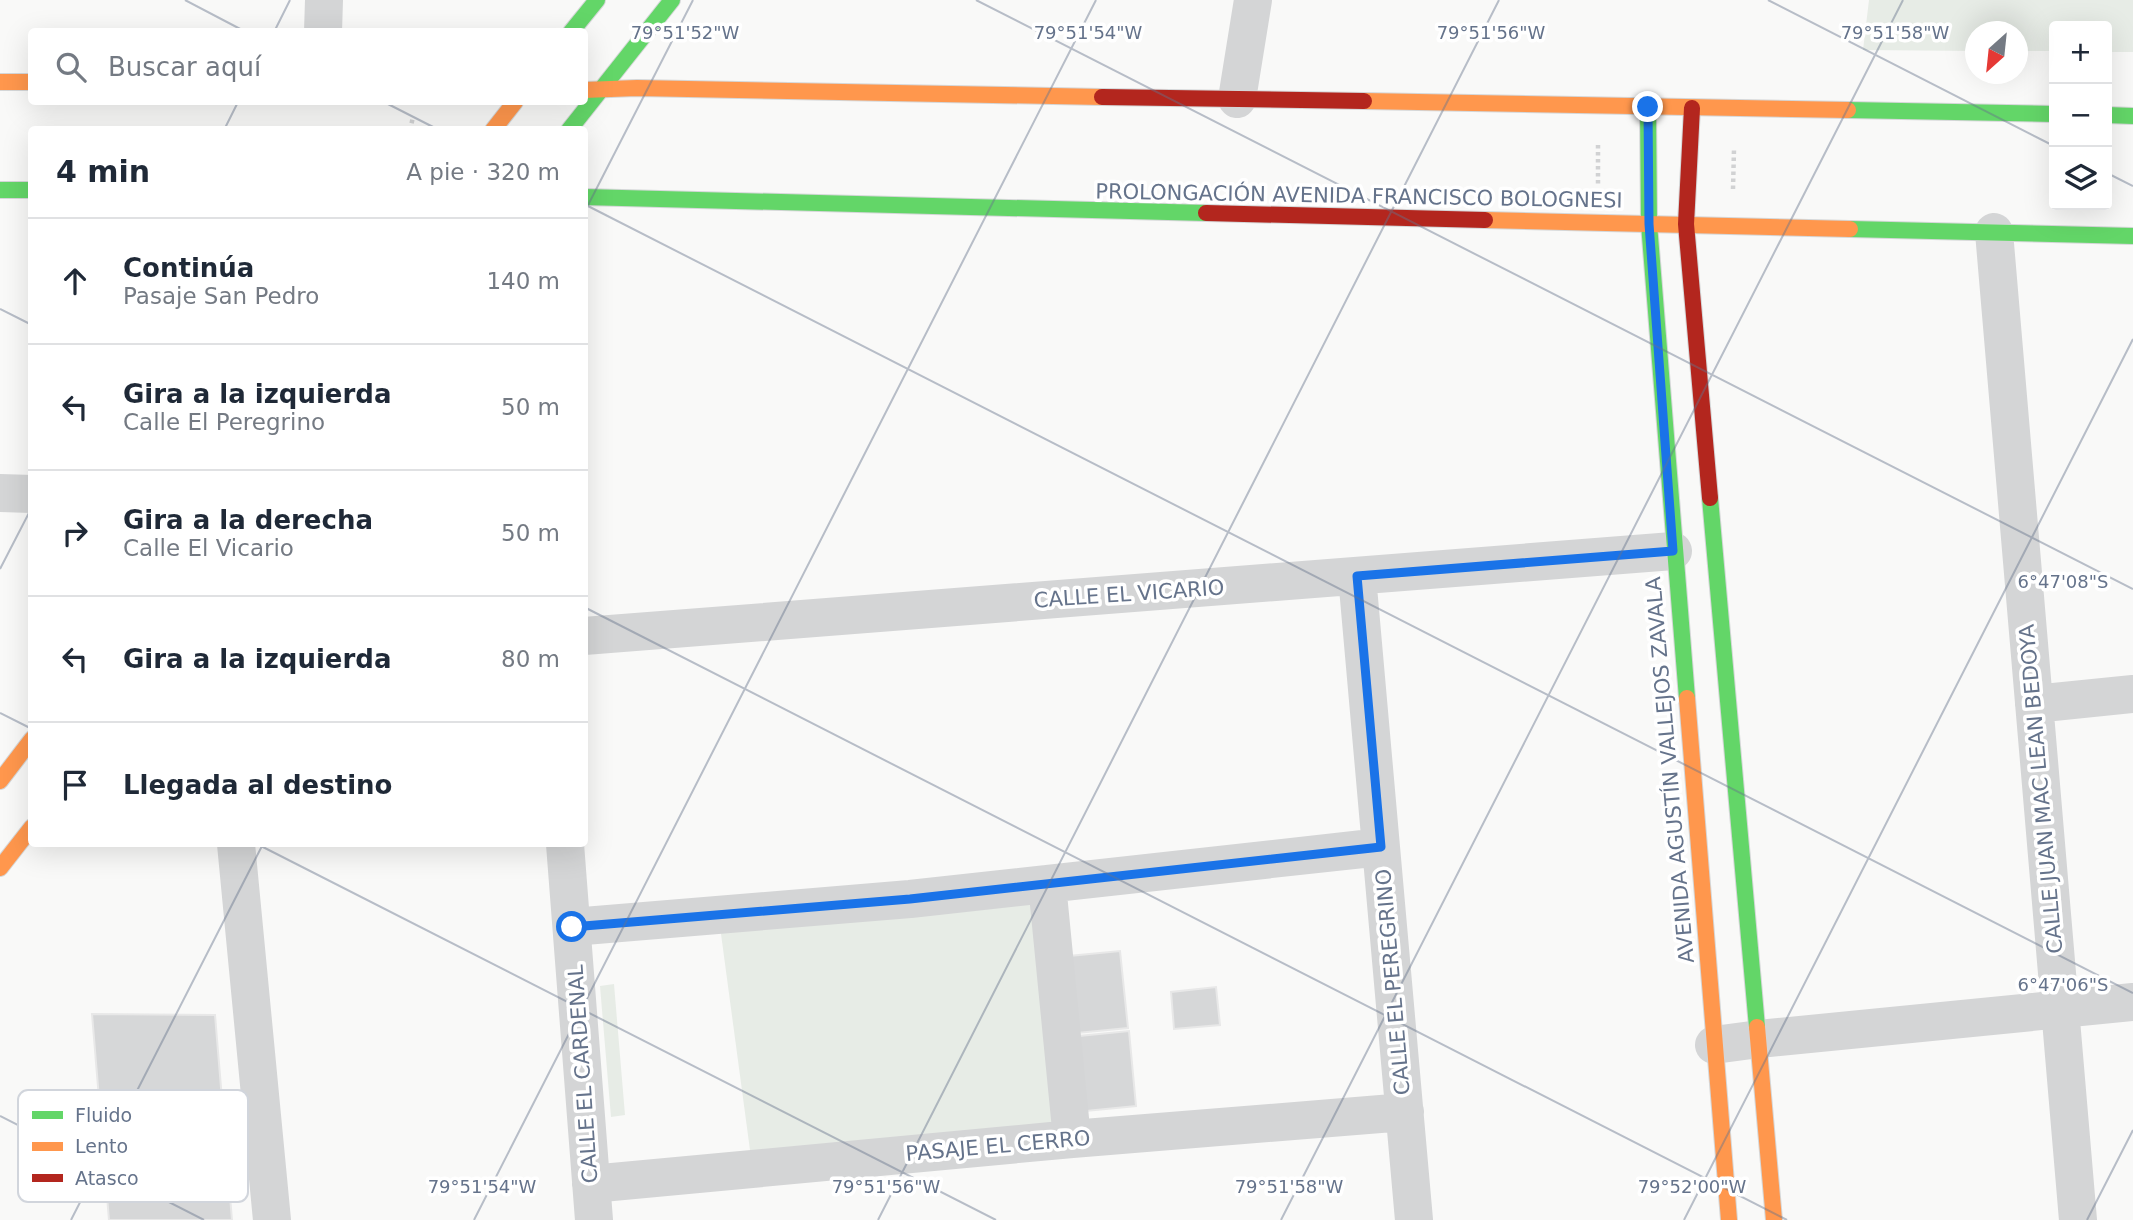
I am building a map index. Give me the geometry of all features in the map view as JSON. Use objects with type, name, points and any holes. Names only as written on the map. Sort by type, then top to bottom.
[{"type":"main road","points":[[574,28],[597,0]]},
{"type":"main road","points":[[592,90],[672,0]]},
{"type":"main road","points":[[0,82],[28,82]]},
{"type":"main road","points":[[592,90],[2049,114]]},
{"type":"main road","points":[[496,126],[512,105]]},
{"type":"main road","points":[[571,126],[583,105]]},
{"type":"main road","name":"AVENIDA AGUSTÍN VALLEJOS ZAVALA","points":[[1648,107],[1649,224],[1673,551],[1729,1220]]},
{"type":"main road","points":[[1692,107],[1686,224],[1774,1220]]},
{"type":"main road","points":[[2112,115],[2133,116]]},
{"type":"main road","points":[[0,190],[28,190]]},
{"type":"main road","name":"PROLONGACIÓN AVENIDA FRANCISCO BOLOGNESI","points":[[588,197],[2133,236]]},
{"type":"main road","points":[[0,781],[28,744]]},
{"type":"main road","points":[[0,869],[28,832]]},
{"type":"street","points":[[323,28],[324,0]]},
{"type":"street","points":[[1237,99],[1253,0]]},
{"type":"street","name":"CALLE JUAN MAC LEAN BEDOYA","points":[[1994,232],[2078,1220]]},
{"type":"street","points":[[0,493],[28,494]]},
{"type":"street","name":"CALLE EL VICARIO","points":[[588,636],[1673,551]]},
{"type":"street","name":"CALLE EL PEREGRINO","points":[[1357,576],[1414,1220]]},
{"type":"street","points":[[2034,704],[2133,694]]},
{"type":"street","points":[[236,847],[272,1220]]},
{"type":"street","name":"CALLE EL CARDENAL","points":[[565,847],[593,1202]]},
{"type":"street","points":[[572,927],[910,899],[1381,847]]},
{"type":"street","points":[[1046,884],[1072,1139]]},
{"type":"street","points":[[1714,1045],[2133,1002]]},
{"type":"street","name":"PASAJE EL CERRO","points":[[593,1202],[1072,1139],[1405,1112]]},
{"type":"path","points":[[412,126],[413,117]]},
{"type":"path","points":[[1598,140],[1598,188]]},
{"type":"path","points":[[1733,190],[1734,149]]},
{"type":"shaded area","points":[[1869,0],[2133,0],[2133,52],[2112,52],[2112,21],[2049,21],[2049,51],[2028,51],[2028,21],[1965,21],[1965,51],[1863,50]]},
{"type":"shaded area","points":[[1040,893],[1063,1134],[752,1165],[719,919]]},
{"type":"shaded area","points":[[614,984],[625,1115],[611,1117],[600,986]]},
{"type":"building","points":[[1120,951],[1128,1028],[1077,1033],[1069,956]]},
{"type":"building","points":[[1216,987],[1220,1025],[1174,1029],[1171,992]]},
{"type":"building","points":[[92,1014],[215,1015],[221,1090],[98,1090]]},
{"type":"building","points":[[1129,1031],[1136,1106],[1086,1111],[1079,1036]]},
{"type":"building","points":[[108,1202],[231,1202],[232,1220],[109,1220]]},
{"type":"traffic: fast","points":[[574,28],[597,0]]},
{"type":"traffic: fast","points":[[572,126],[672,0]]},
{"type":"traffic: fast","points":[[1648,107],[1649,224],[1687,698]]},
{"type":"traffic: fast","points":[[1848,110],[2049,114]]},
{"type":"traffic: fast","points":[[2112,115],[2133,116]]},
{"type":"traffic: fast","points":[[0,190],[28,190]]},
{"type":"traffic: fast","points":[[588,197],[1206,213]]},
{"type":"traffic: fast","points":[[1850,229],[2133,236]]},
{"type":"traffic: fast","points":[[1710,498],[1757,1027]]},
{"type":"traffic: slow","points":[[0,82],[28,82]]},
{"type":"traffic: slow","points":[[588,90],[637,88],[1102,97]]},
{"type":"traffic: slow","points":[[1364,101],[1848,110]]},
{"type":"traffic: slow","points":[[496,126],[513,105]]},
{"type":"traffic: slow","points":[[1485,220],[1850,229]]},
{"type":"traffic: slow","points":[[1687,698],[1729,1220]]},
{"type":"traffic: slow","points":[[0,781],[28,744]]},
{"type":"traffic: slow","points":[[0,868],[28,832]]},
{"type":"traffic: slow","points":[[1757,1027],[1774,1220]]},
{"type":"traffic: jam","points":[[1102,97],[1364,101]]},
{"type":"traffic: jam","points":[[1692,108],[1686,224],[1710,498]]},
{"type":"traffic: jam","points":[[1206,213],[1485,220]]},
{"type":"route","points":[[572,927],[910,899],[1381,847],[1357,576],[1673,551],[1649,224],[1648,107]]}]
